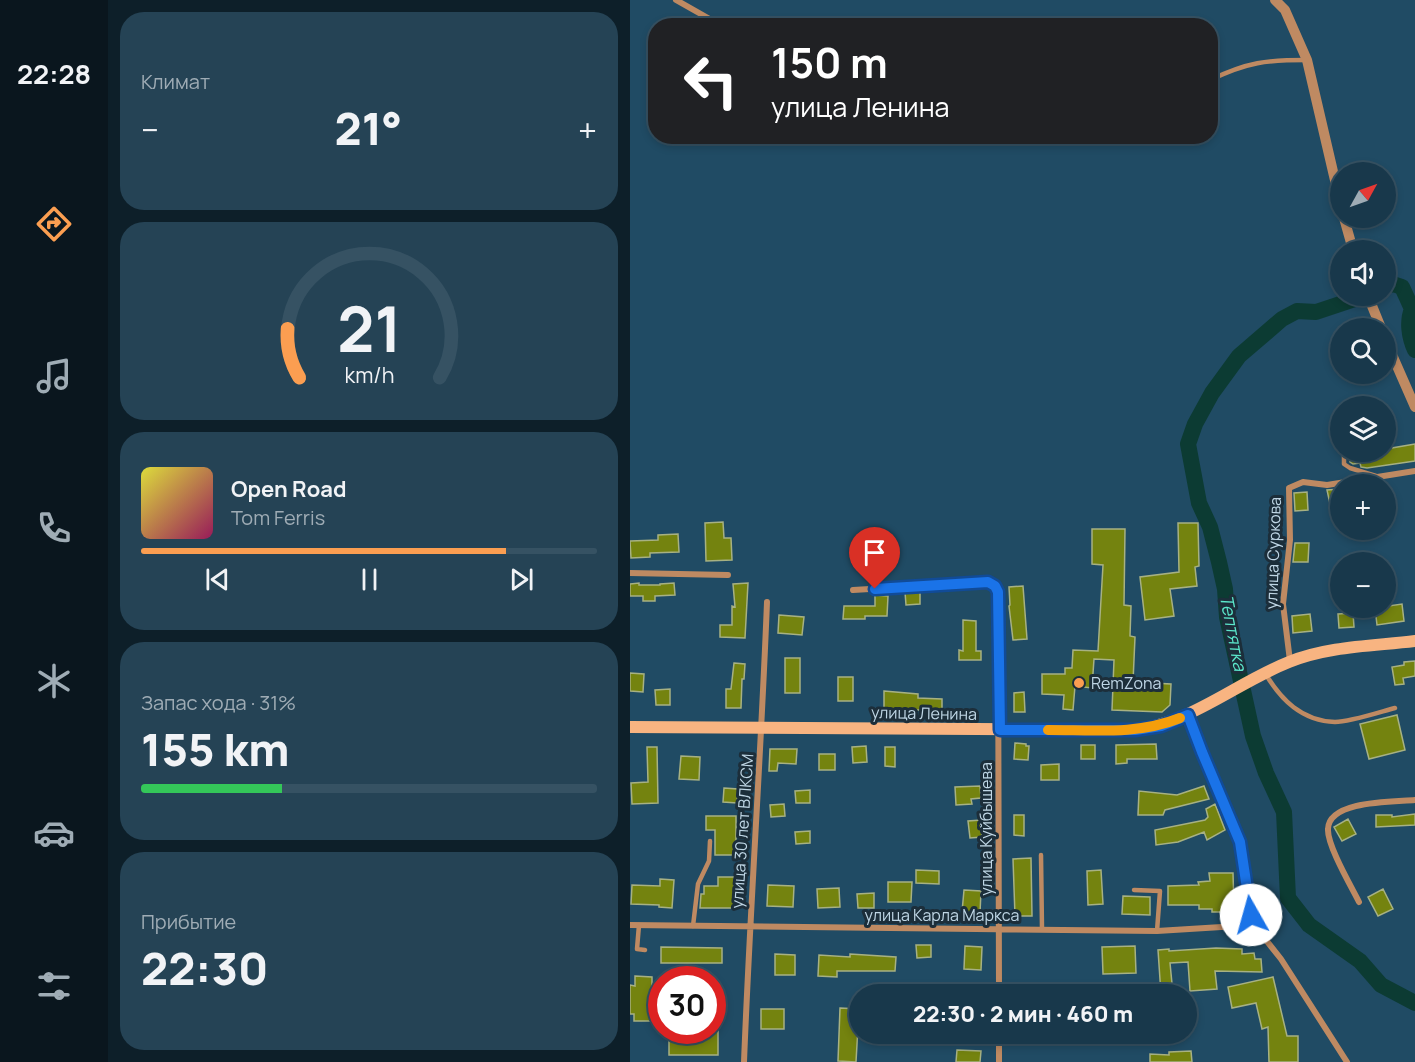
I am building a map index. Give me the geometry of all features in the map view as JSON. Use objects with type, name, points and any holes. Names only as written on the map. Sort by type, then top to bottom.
[{"type":"main road","name":"улица Ленина","points":[[630,727],[1135,730],[1161,726],[1188,715],[1290,661],[1325,652],[1415,641]]},
{"type":"street","points":[[676,0],[708,18]]},
{"type":"street","points":[[1275,0],[1285,10],[1307,60],[1331,162]]},
{"type":"street","points":[[1396,363],[1415,407]]},
{"type":"street","points":[[1396,474],[1415,471]]},
{"type":"street","name":"улица Суркова","points":[[1290,661],[1283,604],[1290,540],[1288,488],[1303,482],[1330,485]]},
{"type":"street","points":[[630,573],[728,575]]},
{"type":"street","name":"улица Куйбышева","points":[[853,590],[988,582],[995,586],[998,592],[999,984]]},
{"type":"street","name":"улица 30 лет ВЛКСМ","points":[[744,1062],[749,927],[762,728],[766,602]]},
{"type":"street","points":[[1188,715],[1240,842],[1254,925],[1281,959],[1347,1062]]},
{"type":"street","points":[[1359,902],[1331,843],[1329,822],[1344,809],[1358,805],[1415,800]]},
{"type":"street","name":"улица Карла Маркса","points":[[630,925],[1157,931],[1254,925]]},
{"type":"street","points":[[999,1044],[999,1062]]},
{"type":"lane","points":[[1218,77],[1255,62],[1307,60]]},
{"type":"lane","points":[[1344,462],[1350,468],[1369,474]]},
{"type":"lane","points":[[1262,675],[1277,693],[1299,712],[1320,719],[1337,722],[1395,708]]},
{"type":"lane","points":[[693,926],[698,884],[709,861],[710,841]]},
{"type":"lane","points":[[1041,855],[1042,929]]},
{"type":"lane","points":[[1134,890],[1160,891],[1157,931]]},
{"type":"lane","points":[[639,925],[637,949],[645,950]]},
{"type":"building","points":[[1415,444],[1415,461],[1367,468],[1361,467],[1360,463],[1350,462],[1396,462],[1396,447]]},
{"type":"building","points":[[1307,492],[1308,510],[1295,511],[1294,493]]},
{"type":"building","points":[[723,522],[724,538],[731,538],[732,560],[706,561],[705,523]]},
{"type":"building","points":[[1178,523],[1198,523],[1199,566],[1195,567],[1197,586],[1170,589],[1174,616],[1145,620],[1140,577],[1179,572]]},
{"type":"building","points":[[1092,529],[1125,529],[1124,605],[1131,606],[1130,636],[1135,637],[1133,682],[1171,684],[1170,705],[1162,712],[1112,710],[1114,660],[1094,659],[1092,688],[1075,686],[1073,710],[1063,709],[1064,695],[1042,694],[1042,674],[1065,674],[1065,668],[1072,668],[1073,650],[1098,651],[1103,565],[1092,564]]},
{"type":"building","points":[[678,534],[679,552],[650,553],[650,557],[631,558],[630,541],[658,540],[658,535]]},
{"type":"building","points":[[1295,543],[1309,543],[1308,562],[1293,562]]},
{"type":"building","points":[[639,583],[639,585],[660,585],[674,583],[675,595],[655,596],[655,601],[643,601],[643,596],[630,596],[630,584]]},
{"type":"building","points":[[748,583],[745,638],[720,637],[720,625],[732,625],[732,606],[735,607],[733,584]]},
{"type":"building","points":[[1023,586],[1027,639],[1013,640],[1009,587]]},
{"type":"building","points":[[905,592],[920,592],[920,604],[906,605]]},
{"type":"building","points":[[875,595],[888,596],[887,616],[843,619],[844,606],[875,606]]},
{"type":"building","points":[[1402,604],[1404,621],[1377,625],[1376,618],[1396,618],[1396,605]]},
{"type":"building","points":[[1310,614],[1312,631],[1293,633],[1292,616]]},
{"type":"building","points":[[779,615],[804,617],[802,635],[778,633]]},
{"type":"building","points":[[1338,618],[1353,618],[1354,627],[1339,628]]},
{"type":"building","points":[[963,620],[976,621],[976,651],[981,651],[981,660],[959,660],[959,650],[963,651]]},
{"type":"building","points":[[785,658],[800,658],[800,693],[785,693]]},
{"type":"building","points":[[1415,661],[1415,676],[1403,678],[1404,684],[1395,685],[1392,667],[1404,665],[1404,662]]},
{"type":"building","points":[[734,663],[745,664],[741,708],[726,708],[726,689],[731,689]]},
{"type":"building","points":[[630,673],[644,674],[643,692],[630,691]]},
{"type":"building","points":[[838,677],[853,677],[853,701],[838,701]]},
{"type":"building","points":[[670,689],[670,705],[656,705],[655,690]]},
{"type":"building","points":[[884,691],[918,694],[918,698],[942,699],[942,712],[884,710]]},
{"type":"building","points":[[1024,692],[1025,712],[1014,712],[1014,693]]},
{"type":"building","points":[[1397,715],[1405,750],[1369,759],[1360,724]]},
{"type":"building","points":[[1015,743],[1029,746],[1028,760],[1014,759]]},
{"type":"building","points":[[1156,744],[1157,759],[1127,759],[1127,763],[1116,764],[1116,745]]},
{"type":"building","points":[[1081,745],[1095,745],[1095,759],[1081,759]]},
{"type":"building","points":[[866,746],[867,762],[853,763],[852,747]]},
{"type":"building","points":[[647,747],[657,747],[658,803],[632,804],[631,783],[648,782]]},
{"type":"building","points":[[885,747],[895,747],[895,767],[885,766]]},
{"type":"building","points":[[770,749],[797,749],[796,764],[778,763],[777,771],[769,771]]},
{"type":"building","points":[[819,754],[835,754],[835,770],[819,770]]},
{"type":"building","points":[[681,756],[700,757],[699,780],[679,779]]},
{"type":"building","points":[[1059,764],[1059,780],[1041,780],[1041,765]]},
{"type":"building","points":[[980,786],[981,798],[971,799],[972,804],[956,805],[955,787]]},
{"type":"building","points":[[1204,786],[1209,799],[1165,810],[1163,815],[1138,815],[1139,791],[1177,795]]},
{"type":"building","points":[[724,788],[738,789],[737,803],[723,802]]},
{"type":"building","points":[[810,790],[810,803],[796,803],[795,791]]},
{"type":"building","points":[[784,804],[785,816],[771,817],[770,805]]},
{"type":"building","points":[[1215,804],[1225,830],[1207,840],[1204,832],[1178,842],[1156,845],[1155,830],[1205,820],[1208,817],[1206,809]]},
{"type":"building","points":[[1415,814],[1415,825],[1376,827],[1376,815],[1392,815],[1392,817]]},
{"type":"building","points":[[1014,815],[1024,815],[1024,836],[1014,835]]},
{"type":"building","points":[[706,816],[736,816],[736,855],[715,855],[715,830],[706,830]]},
{"type":"building","points":[[1348,819],[1356,834],[1342,841],[1334,827]]},
{"type":"building","points":[[981,820],[982,837],[970,838],[968,821]]},
{"type":"building","points":[[810,831],[810,843],[796,844],[795,832]]},
{"type":"building","points":[[1031,858],[1032,916],[1015,916],[1013,859]]},
{"type":"building","points":[[916,870],[939,871],[939,884],[916,883]]},
{"type":"building","points":[[1101,870],[1103,904],[1088,905],[1087,871]]},
{"type":"building","points":[[1209,873],[1233,873],[1234,908],[1223,908],[1223,912],[1212,912],[1212,909],[1199,909],[1199,905],[1168,905],[1168,886],[1199,885],[1198,882],[1210,881]]},
{"type":"building","points":[[718,877],[734,877],[734,908],[700,908],[704,886],[718,886]]},
{"type":"building","points":[[660,879],[674,880],[672,908],[631,904],[632,885],[660,886]]},
{"type":"building","points":[[888,882],[912,882],[911,902],[888,902]]},
{"type":"building","points":[[768,885],[794,886],[793,907],[767,906]]},
{"type":"building","points":[[839,888],[840,907],[818,908],[817,889]]},
{"type":"building","points":[[1383,889],[1393,909],[1378,916],[1368,897]]},
{"type":"building","points":[[964,890],[981,891],[980,913],[962,912]]},
{"type":"building","points":[[874,893],[874,908],[858,908],[857,894]]},
{"type":"building","points":[[1123,896],[1150,897],[1150,915],[1122,914]]},
{"type":"building","points":[[916,945],[931,945],[931,957],[917,958]]},
{"type":"building","points":[[965,946],[982,947],[981,970],[964,969]]},
{"type":"building","points":[[1135,946],[1136,973],[1103,974],[1102,947]]},
{"type":"building","points":[[661,947],[722,948],[722,963],[661,963]]},
{"type":"building","points":[[1169,949],[1169,951],[1242,949],[1242,954],[1254,953],[1255,959],[1261,959],[1262,972],[1215,971],[1217,989],[1197,990],[1197,984],[1190,984],[1188,962],[1170,963],[1172,984],[1160,984],[1158,950]]},
{"type":"building","points":[[775,954],[795,955],[795,975],[775,975]]},
{"type":"building","points":[[850,954],[896,957],[895,971],[837,971],[837,977],[818,976],[819,955],[850,957]]},
{"type":"building","points":[[635,976],[648,977],[648,1021],[634,1021],[634,1014],[630,1014],[630,985],[635,986]]},
{"type":"building","points":[[1273,977],[1287,1036],[1298,1036],[1298,1062],[1269,1062],[1268,1027],[1262,1029],[1256,1003],[1232,1008],[1228,987]]},
{"type":"building","points":[[840,1008],[849,1008],[849,1044],[857,1044],[856,1062],[838,1061]]},
{"type":"building","points":[[761,1009],[784,1009],[784,1029],[761,1029]]},
{"type":"building","points":[[669,1044],[718,1044],[718,1055],[669,1055]]},
{"type":"building","points":[[957,1050],[981,1051],[980,1062],[956,1062]]},
{"type":"building","points":[[1191,1051],[1192,1062],[1150,1062],[1150,1054],[1169,1055],[1169,1052]]},
{"type":"waterway","name":"Тептятка","points":[[1396,285],[1402,287],[1412,309],[1409,329],[1415,350]]},
{"type":"waterway","name":"Тептятка","points":[[1334,306],[1316,312],[1297,311],[1282,319],[1239,356],[1212,393],[1195,424],[1188,444],[1199,503],[1210,527],[1219,562],[1225,589],[1227,617],[1253,736],[1266,773],[1284,812],[1288,898],[1309,925],[1360,961],[1381,985],[1415,1003]]},
{"type":"slow traffic","points":[[1048,730],[1146,729],[1180,718]]},
{"type":"place","name":"RemZona","points":[[1079,683]]},
{"type":"route","points":[[875,589],[988,582],[995,586],[998,592],[1000,730],[1135,730],[1161,726],[1188,715],[1240,842],[1251,915]]}]
